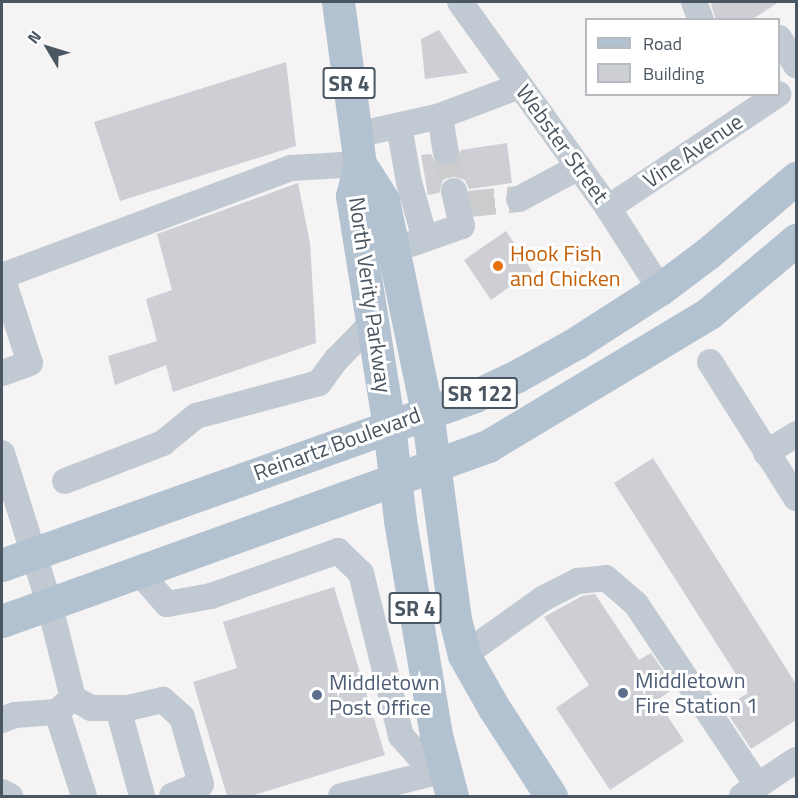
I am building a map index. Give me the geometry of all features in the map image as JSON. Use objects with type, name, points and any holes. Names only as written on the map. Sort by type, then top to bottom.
[{"type":"main road","name":"North Verity Parkway","points":[[338,2],[358,150],[352,196],[389,426]]},
{"type":"main road","name":"North Verity Parkway","points":[[358,150],[383,200],[428,412],[433,467]]},
{"type":"main road","name":"Reinartz Boulevard","points":[[2,565],[475,396],[517,376],[586,337],[660,289],[708,253],[796,178]]},
{"type":"main road","points":[[2,621],[488,446],[709,313],[796,240]]},
{"type":"main road","name":"SR 4","points":[[389,426],[395,481],[436,735],[448,783]]},
{"type":"main road","name":"SR 4","points":[[433,467],[455,619],[464,655],[494,708],[551,796]]},
{"type":"street","name":"Webster Street","points":[[460,2],[608,208],[660,289]]},
{"type":"street","points":[[694,2],[700,18]]},
{"type":"street","points":[[785,34],[796,65]]},
{"type":"street","name":"Vine Avenue","points":[[780,93],[796,82]]},
{"type":"street","points":[[2,373],[30,363],[2,276],[291,168],[358,150],[399,126],[440,116],[520,86]]},
{"type":"street","name":"Vine Avenue","points":[[608,208],[752,102],[772,96]]},
{"type":"street","points":[[440,116],[446,152]]},
{"type":"street","points":[[399,126],[409,183],[425,238]]},
{"type":"street","points":[[519,199],[579,167]]},
{"type":"street","points":[[393,250],[462,226],[460,200]]},
{"type":"street","points":[[65,480],[163,442],[196,416],[319,383],[336,360],[373,322]]},
{"type":"street","points":[[710,362],[796,498]]},
{"type":"street","points":[[766,453],[796,434]]},
{"type":"street","points":[[2,453],[49,603],[65,705],[84,796]]},
{"type":"street","points":[[138,571],[167,603],[211,596],[338,551],[361,573],[401,736],[448,783]]},
{"type":"street","points":[[464,655],[544,598],[578,581],[606,578],[636,604],[750,791],[796,760]]},
{"type":"street","points":[[2,720],[15,715],[65,705],[118,708],[163,700],[182,717],[201,784],[172,796]]},
{"type":"street","points":[[118,708],[142,796]]},
{"type":"street","points":[[341,796],[448,783]]},
{"type":"street","points":[[2,792],[10,796]]},
{"type":"building","points":[[715,2],[779,2],[754,18],[715,18],[711,4]]},
{"type":"building","points":[[439,30],[468,73],[425,79],[421,39]]},
{"type":"building","points":[[286,62],[296,146],[120,201],[94,122]]},
{"type":"building","points":[[507,143],[512,183],[469,189],[465,180],[451,176],[443,180],[439,193],[428,195],[421,155],[431,154],[435,162],[448,167],[456,163],[461,150]]},
{"type":"building","points":[[298,183],[310,243],[316,343],[173,392],[166,365],[115,385],[108,356],[157,341],[146,299],[172,290],[157,234]]},
{"type":"building","name":"Hook Fish and Chicken","points":[[506,231],[532,271],[491,300],[464,260]]},
{"type":"building","points":[[653,458],[796,684],[796,720],[751,749],[724,708],[748,693],[614,483]]},
{"type":"building","points":[[334,587],[385,755],[251,796],[227,796],[193,682],[237,668],[223,622]]},
{"type":"building","name":"Middletown Fire Station 1","points":[[595,594],[639,660],[651,653],[675,688],[657,700],[684,741],[610,790],[556,708],[589,685],[544,617],[582,596]]},
{"type":"tunnel","points":[[446,152],[454,191]]},
{"type":"tunnel","points":[[469,204],[519,199]]},
{"type":"place","name":"Hook Fish and Chicken","points":[[498,266]]},
{"type":"place","name":"Middletown Fire Station 1","points":[[623,693]]},
{"type":"place","name":"Middletown Post Office","points":[[317,695]]}]
